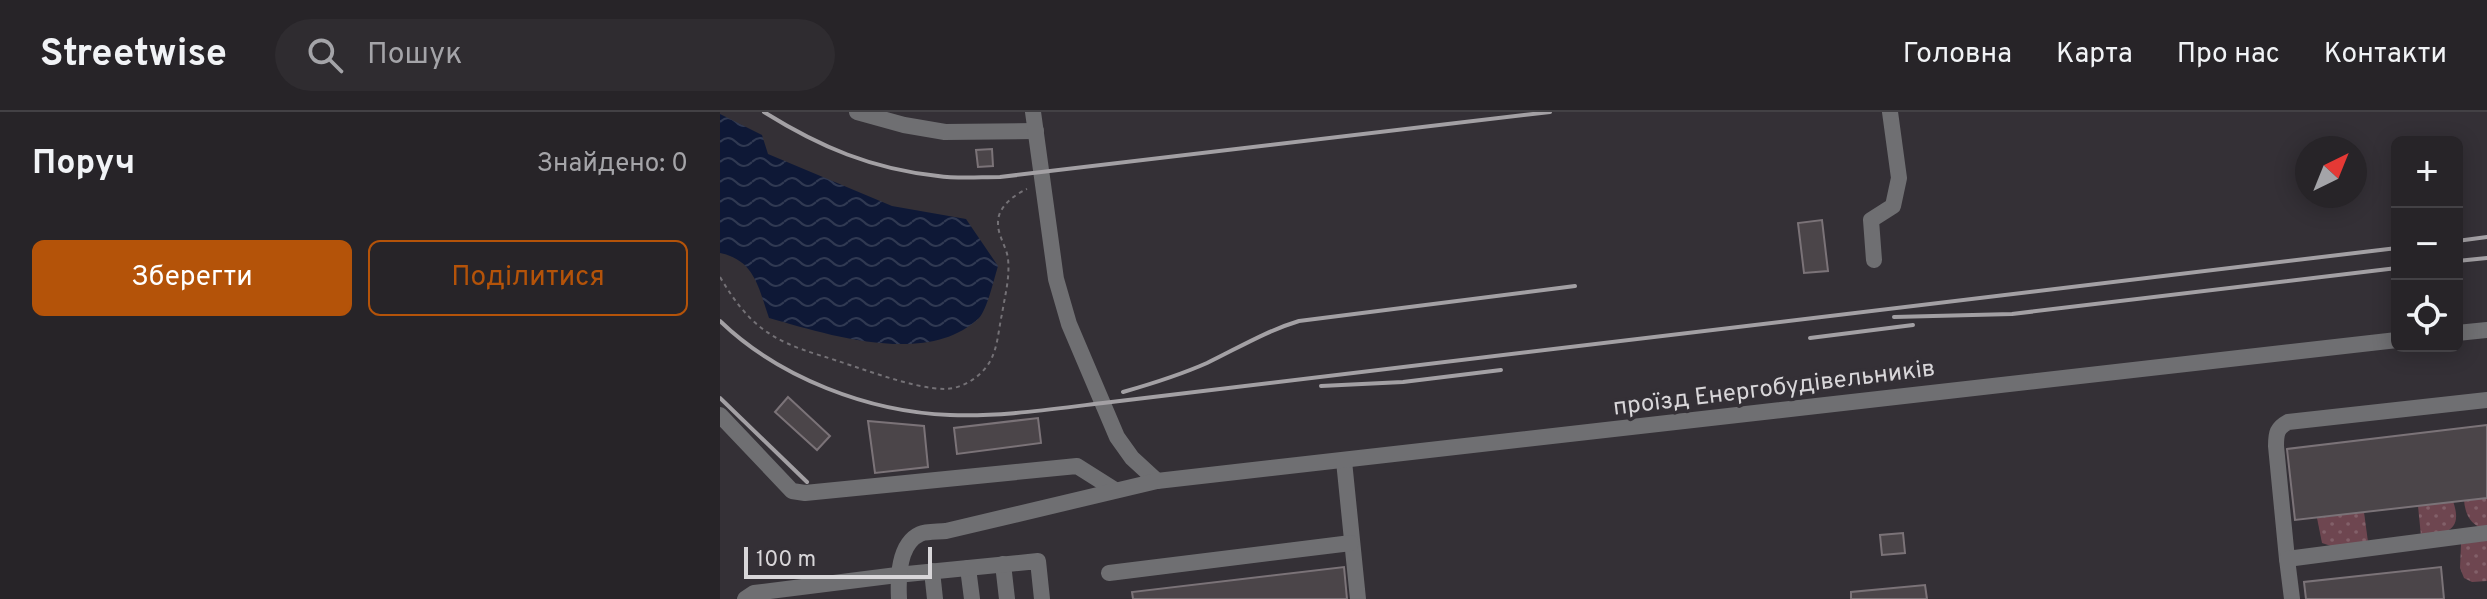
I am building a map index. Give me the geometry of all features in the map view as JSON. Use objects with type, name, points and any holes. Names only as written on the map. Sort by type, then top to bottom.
[{"type":"street","points":[[857,112],[945,132],[1036,131]]},
{"type":"street","points":[[1033,112],[1056,279],[1069,324],[1117,437],[1132,458],[1157,481]]},
{"type":"street","points":[[1874,260],[1871,220],[1893,206],[1899,178],[1890,112]]},
{"type":"street","points":[[2463,332],[2487,330]]},
{"type":"street","name":"проїзд Енергобудівельників","points":[[897,575],[912,540],[921,533],[946,531],[1157,481],[2391,341]]},
{"type":"street","points":[[2292,599],[2276,446],[2276,433],[2280,426],[2288,422],[2487,400]]},
{"type":"street","points":[[720,415],[792,491],[805,493],[1077,466],[1115,490]]},
{"type":"street","points":[[1344,461],[1358,599]]},
{"type":"street","points":[[2287,559],[2487,533]]},
{"type":"street","points":[[1109,573],[1351,543]]},
{"type":"street","points":[[745,599],[754,593],[1038,561],[1042,599]]},
{"type":"street","points":[[1003,564],[1007,599]]},
{"type":"street","points":[[968,568],[972,599]]},
{"type":"street","points":[[932,571],[935,599]]},
{"type":"street","points":[[897,575],[899,599]]},
{"type":"path","points":[[720,277],[745,315],[764,332],[801,350],[925,387],[949,389],[971,382],[993,355],[1009,276],[1008,255],[998,223],[1003,207],[1014,195],[1043,181]]},
{"type":"shaded area","points":[[2487,497],[2487,528],[2477,526],[2470,519],[2464,500]]},
{"type":"shaded area","points":[[2453,501],[2456,512],[2454,525],[2444,532],[2421,536],[2418,506]]},
{"type":"shaded area","points":[[2364,512],[2368,542],[2331,546],[2322,543],[2317,518]]},
{"type":"shaded area","points":[[2487,540],[2487,581],[2472,582],[2464,578],[2460,568],[2461,544]]},
{"type":"water","points":[[720,114],[762,135],[768,154],[892,206],[966,219],[998,266],[979,318],[958,333],[933,341],[906,344],[848,338],[769,318],[748,269],[741,262],[720,253]]},
{"type":"building","points":[[992,149],[993,166],[978,167],[976,150]]},
{"type":"building","points":[[1822,220],[1828,271],[1804,273],[1798,223]]},
{"type":"building","points":[[788,397],[830,436],[817,450],[775,412]]},
{"type":"building","points":[[1038,418],[1041,443],[957,454],[954,428]]},
{"type":"building","points":[[868,421],[924,426],[928,467],[875,473]]},
{"type":"building","points":[[2487,425],[2487,498],[2295,520],[2287,449]]},
{"type":"building","points":[[1903,533],[1905,553],[1882,555],[1880,535]]},
{"type":"building","points":[[1344,567],[1347,599],[1133,599],[1132,592]]},
{"type":"building","points":[[2441,567],[2444,599],[2306,599],[2304,582]]},
{"type":"building","points":[[1925,585],[1927,599],[1851,599],[1851,592]]},
{"type":"railway","points":[[764,112],[826,146],[869,162],[914,173],[961,178],[1000,177],[1550,112]]},
{"type":"railway","points":[[2463,240],[2487,237]]},
{"type":"railway","points":[[720,321],[769,359],[797,375],[857,399],[919,412],[988,415],[2391,249]]},
{"type":"railway","points":[[2463,260],[2487,258]]},
{"type":"railway","points":[[1894,317],[2012,314],[2391,269]]},
{"type":"railway","points":[[1123,392],[1197,367],[1299,321],[1575,286]]},
{"type":"railway","points":[[1810,338],[1913,325]]},
{"type":"railway","points":[[1321,386],[1403,382],[1501,370]]},
{"type":"railway","points":[[720,398],[807,482]]}]
